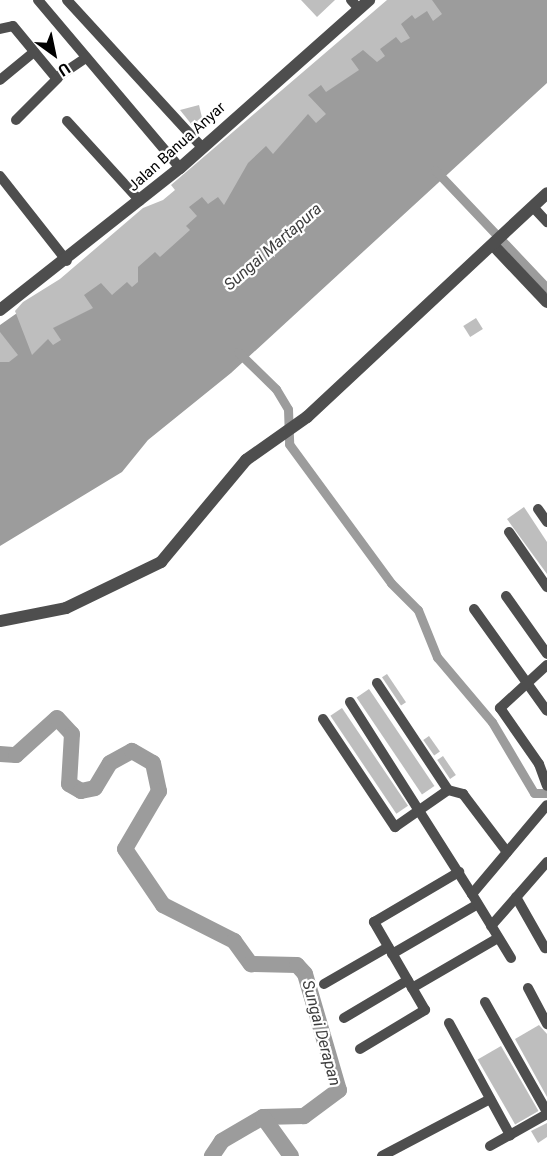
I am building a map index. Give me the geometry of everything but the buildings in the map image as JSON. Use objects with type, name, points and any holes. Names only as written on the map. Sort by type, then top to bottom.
[{"type":"street","points":[[38,0],[180,168]]},
{"type":"street","points":[[68,0],[201,147]]},
{"type":"street","name":"Jalan Banua Anyar","points":[[0,310],[67,261],[180,168],[355,4],[369,0]]},
{"type":"street","points":[[0,29],[11,25],[58,78]]},
{"type":"street","points":[[0,80],[33,52]]},
{"type":"street","points":[[16,120],[58,78],[86,57]]},
{"type":"street","points":[[67,121],[140,201]]},
{"type":"street","points":[[0,176],[67,261]]},
{"type":"street","points":[[0,621],[66,608],[161,562],[246,460],[269,441],[294,427],[499,241],[547,193]]},
{"type":"street","points":[[533,207],[547,222]]},
{"type":"street","points":[[499,241],[547,302]]},
{"type":"street","points":[[538,508],[547,522]]},
{"type":"street","points":[[509,532],[547,587]]},
{"type":"street","points":[[506,596],[547,654]]},
{"type":"street","points":[[474,609],[547,711]]},
{"type":"street","points":[[547,665],[500,708],[539,764],[547,786]]},
{"type":"street","points":[[377,684],[448,790],[462,794],[507,852]]},
{"type":"street","points":[[350,702],[421,809],[511,958]]},
{"type":"street","points":[[323,719],[395,827],[448,790]]},
{"type":"street","points":[[472,894],[547,806]]},
{"type":"street","points":[[544,865],[547,880]]},
{"type":"street","points":[[491,926],[544,865]]},
{"type":"street","points":[[360,1049],[425,1010],[374,922],[459,872]]},
{"type":"street","points":[[516,897],[545,948]]},
{"type":"street","points":[[324,984],[478,904]]},
{"type":"street","points":[[344,1018],[498,938]]},
{"type":"street","points":[[528,988],[547,1024]]},
{"type":"street","points":[[485,1002],[547,1113],[490,1146]]},
{"type":"street","points":[[449,1023],[510,1135]]},
{"type":"street","points":[[382,1156],[490,1099]]},
{"type":"water","name":"Sungai Martapura","points":[[395,0],[547,0],[547,83],[231,373],[148,440],[122,472],[0,546],[0,325],[97,257],[194,178]]},
{"type":"waterway","points":[[435,170],[547,288]]},
{"type":"waterway","points":[[238,352],[276,389],[288,409],[289,444],[391,583],[418,610],[437,657],[492,722],[534,793],[547,793]]},
{"type":"waterway","name":"Sungai Derapan","points":[[0,754],[16,755],[57,718],[72,734],[69,784],[81,791],[95,788],[110,763],[132,751],[153,763],[159,791],[125,849],[163,905],[234,941],[251,964],[297,965],[305,974],[339,1090],[304,1116],[263,1117],[222,1141],[212,1156]]},
{"type":"waterway","points":[[263,1117],[291,1156]]}]
